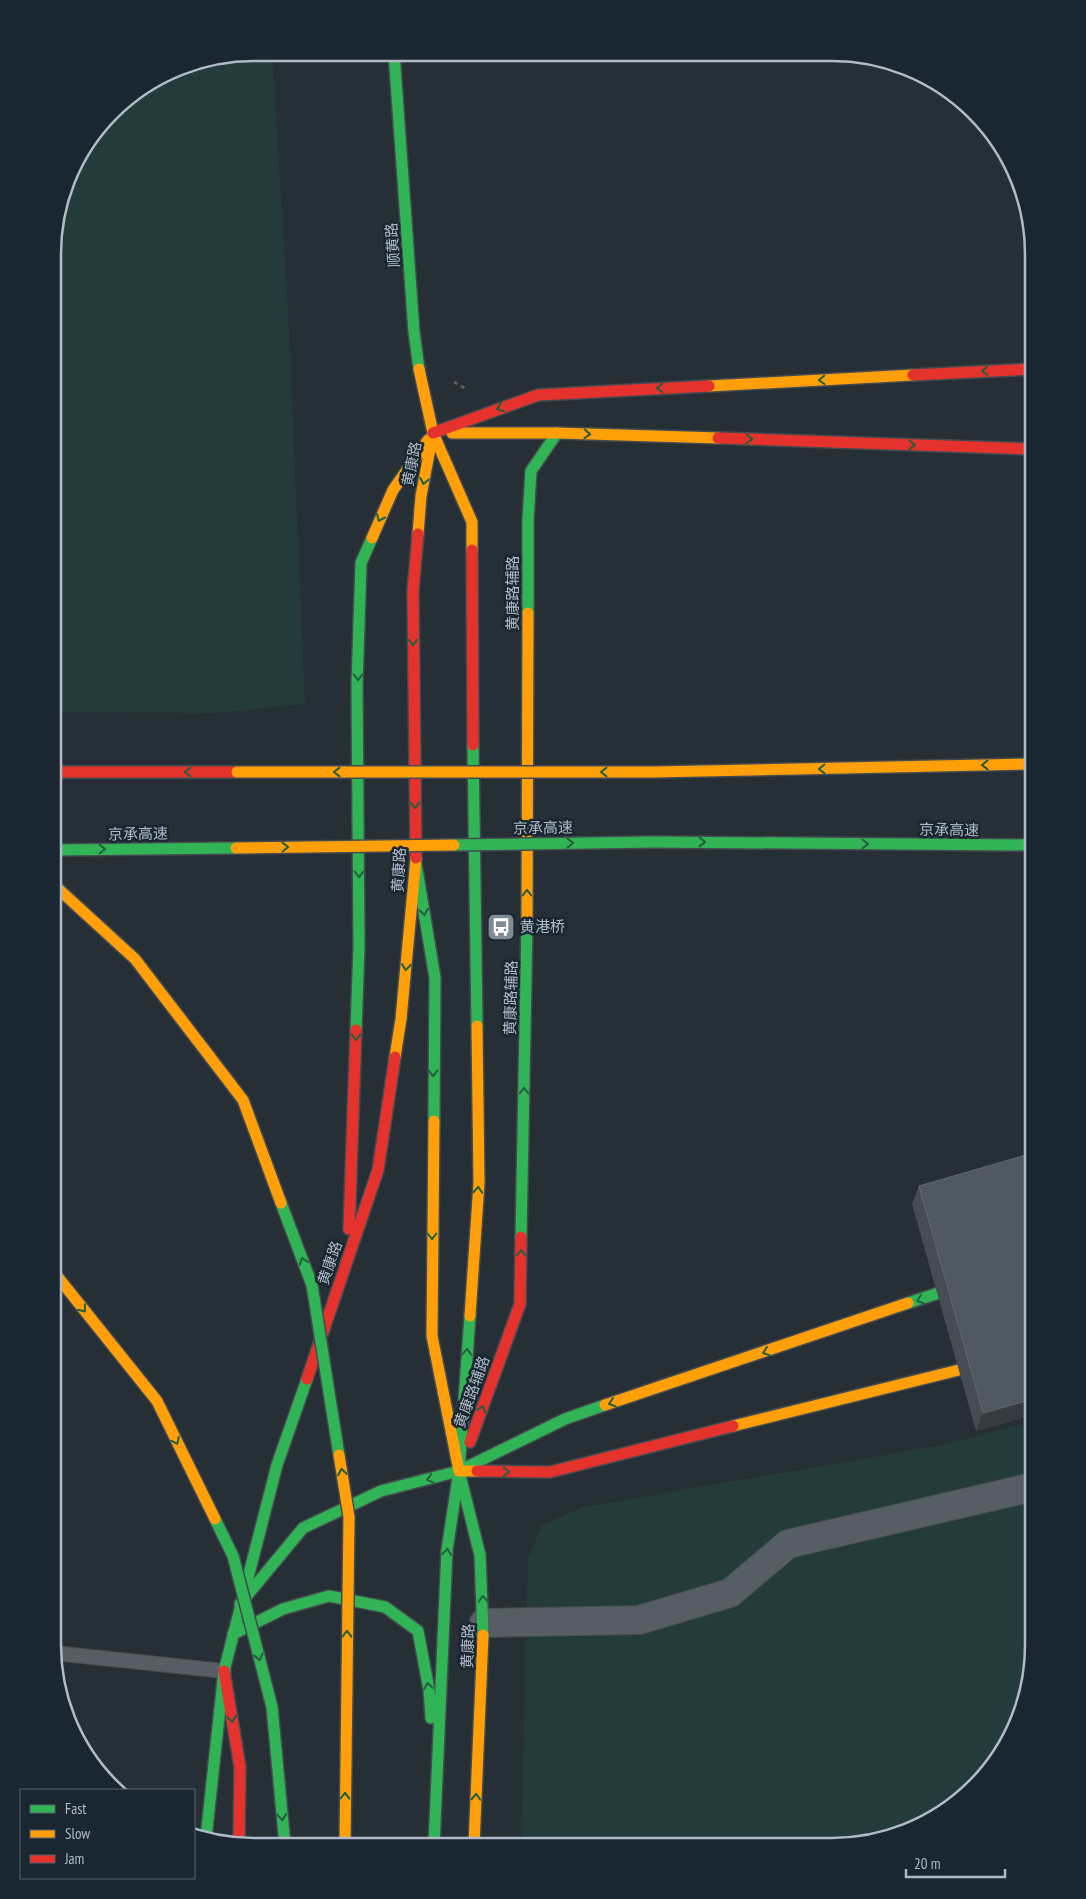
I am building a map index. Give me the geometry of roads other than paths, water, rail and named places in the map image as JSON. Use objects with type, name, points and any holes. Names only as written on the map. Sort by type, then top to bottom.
[{"type":"main road","name":"顺黄路","points":[[395,61],[414,332],[418,363],[433,433]]},
{"type":"main road","points":[[348,1257],[359,948],[357,685],[360,563],[393,490],[433,433],[538,395],[1025,369]]},
{"type":"main road","points":[[433,433],[557,433],[1025,449]]},
{"type":"main road","name":"黄康路","points":[[207,1832],[224,1671],[240,1604],[277,1465],[378,1170],[400,1019],[416,864],[413,591],[421,496],[433,433]]},
{"type":"main road","name":"黄康路","points":[[433,433],[472,522],[471,626],[479,1183],[459,1471],[480,1555],[484,1623],[474,1838]]},
{"type":"main road","name":"黄康路辅路","points":[[459,1471],[520,1304],[527,960],[528,520],[531,471],[557,433]]},
{"type":"main road","points":[[61,772],[653,772],[1025,764]]},
{"type":"main road","name":"京承高速","points":[[61,850],[653,842],[1025,846]]},
{"type":"main road","points":[[416,864],[435,978],[432,1336],[459,1471],[447,1550],[434,1838]]},
{"type":"main road","points":[[61,891],[135,959],[243,1100],[312,1285],[349,1517],[345,1838]]},
{"type":"main road","points":[[240,1604],[303,1528],[381,1491],[459,1471],[565,1419],[979,1280]]},
{"type":"main road","points":[[61,1281],[157,1402],[234,1556],[272,1707],[284,1838]]},
{"type":"main road","points":[[459,1471],[550,1472],[1002,1360]]},
{"type":"main road","points":[[233,1634],[283,1609],[329,1596],[385,1607],[418,1631],[429,1690],[435,1805]]},
{"type":"main road","points":[[224,1671],[240,1767],[239,1837]]},
{"type":"street","points":[[484,1623],[639,1620],[730,1593],[788,1544],[1025,1489]]},
{"type":"lane","points":[[62,1654],[224,1671]]},
{"type":"place","name":"黄港桥","points":[[501,927]]}]
